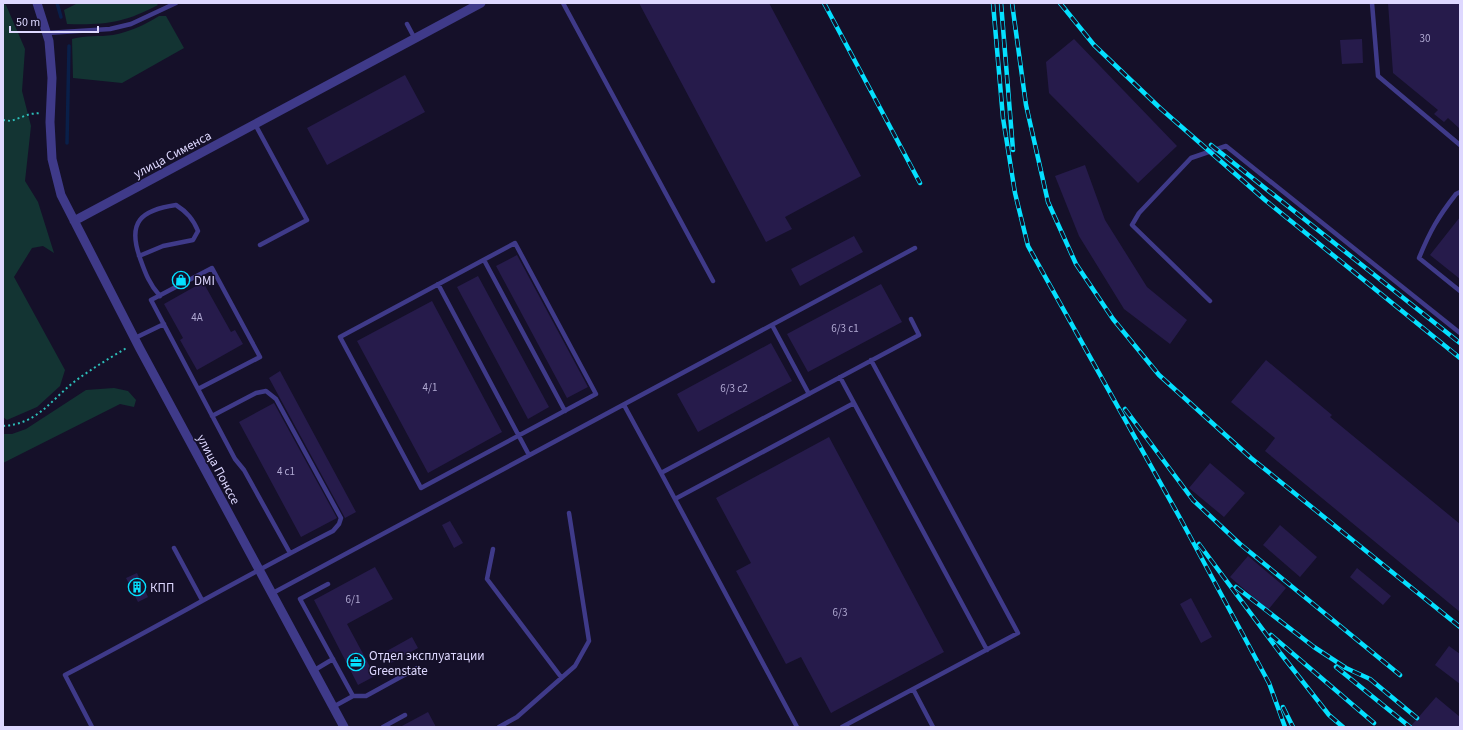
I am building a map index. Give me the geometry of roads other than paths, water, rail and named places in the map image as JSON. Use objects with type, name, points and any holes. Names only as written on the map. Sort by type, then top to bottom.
[{"type":"street","points":[[37,3],[47,33],[52,78],[50,110],[52,159],[61,194],[74,221]]},
{"type":"street","name":"улица Сименса","points":[[74,221],[481,3]]},
{"type":"street","name":"улица Понссе","points":[[74,221],[135,340],[257,569],[344,727]]},
{"type":"lane","points":[[47,33],[110,29],[131,24],[176,3]]},
{"type":"lane","points":[[563,3],[713,281]]},
{"type":"lane","points":[[1372,3],[1378,76],[1460,145]]},
{"type":"lane","points":[[407,24],[415,39]]},
{"type":"lane","points":[[255,124],[307,220],[260,245]]},
{"type":"lane","points":[[1210,301],[1132,225],[1139,213],[1191,158],[1226,146],[1460,333]]},
{"type":"lane","points":[[1460,192],[1456,194],[1437,217],[1419,258],[1460,291]]},
{"type":"lane","points":[[139,256],[163,246],[193,240],[198,231],[193,219],[186,211],[176,205],[162,207],[152,211],[138,221],[134,233],[136,249],[150,286],[160,296]]},
{"type":"lane","points":[[515,243],[596,394],[421,488],[340,337],[438,284],[515,243]]},
{"type":"lane","points":[[272,594],[915,248]]},
{"type":"lane","points":[[484,260],[565,410]]},
{"type":"lane","points":[[198,389],[260,357],[212,268],[151,300],[234,459],[244,470],[290,553]]},
{"type":"lane","points":[[438,284],[530,455]]},
{"type":"lane","points":[[661,473],[919,335],[911,319]]},
{"type":"lane","points":[[135,340],[164,324]]},
{"type":"lane","points":[[772,325],[809,394]]},
{"type":"lane","points":[[842,727],[1018,633],[872,360]]},
{"type":"lane","points":[[840,377],[986,650]]},
{"type":"lane","points":[[92,727],[65,675],[144,633],[257,569],[333,531],[339,524],[341,518],[276,399],[266,391],[256,392],[212,416]]},
{"type":"lane","points":[[675,499],[854,403]]},
{"type":"lane","points":[[624,405],[797,727]]},
{"type":"lane","points":[[499,727],[517,717],[575,666],[589,641],[569,513]]},
{"type":"lane","points":[[174,548],[202,600]]},
{"type":"lane","points":[[493,549],[487,579],[561,677]]},
{"type":"lane","points":[[328,584],[300,599],[353,696]]},
{"type":"lane","points":[[313,671],[333,659]]},
{"type":"lane","points":[[333,707],[353,696],[366,696],[417,668]]},
{"type":"lane","points":[[913,689],[933,727]]},
{"type":"lane","points":[[383,727],[405,715]]},
{"type":"waterway","points":[[57,3],[61,17]]},
{"type":"waterway","points":[[67,143],[69,46]]},
{"type":"railway","points":[[824,3],[920,183]]},
{"type":"railway","points":[[993,3],[1003,118],[1015,193],[1028,246],[1180,518],[1269,683],[1285,727]]},
{"type":"railway","points":[[1001,3],[1013,150]]},
{"type":"railway","points":[[1012,3],[1026,105],[1048,202],[1076,264],[1113,319],[1159,375],[1251,458],[1460,627]]},
{"type":"railway","points":[[1060,3],[1094,45],[1160,108],[1265,200],[1460,358]]},
{"type":"railway","points":[[1211,145],[1460,343]]},
{"type":"railway","points":[[1125,409],[1193,500],[1240,544],[1400,675]]},
{"type":"railway","points":[[1199,544],[1281,654],[1329,715],[1343,727]]},
{"type":"railway","points":[[1236,587],[1314,647],[1346,668],[1370,679],[1417,718]]},
{"type":"railway","points":[[1271,635],[1374,723]]},
{"type":"railway","points":[[1336,667],[1410,727]]},
{"type":"railway","points":[[1283,707],[1293,727]]},
{"type":"place","name":"DMI","points":[[181,280]]},
{"type":"place","name":"КПП","points":[[137,587]]},
{"type":"place","name":"Отдел эксплуатации Greenstate","points":[[356,662]]}]
